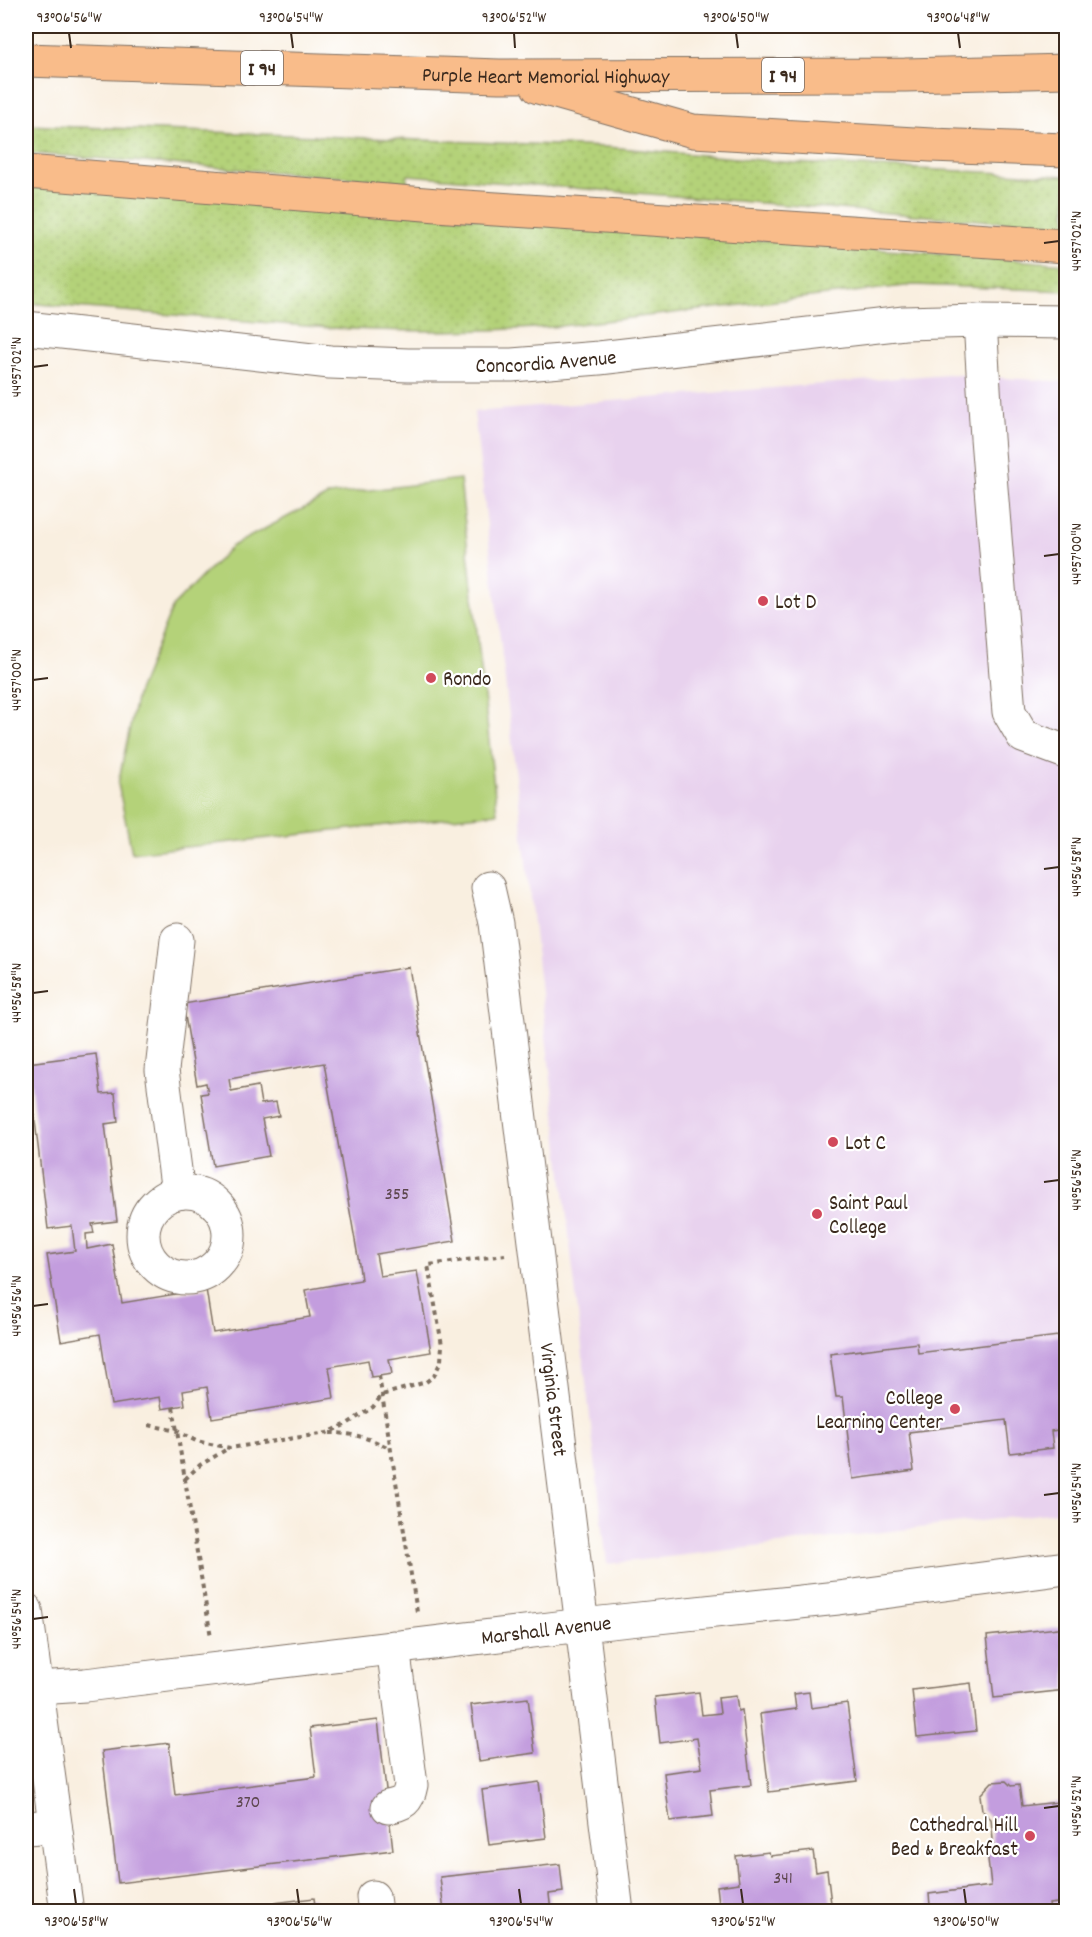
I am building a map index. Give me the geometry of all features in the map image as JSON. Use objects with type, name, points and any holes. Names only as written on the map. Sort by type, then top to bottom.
[{"type":"highway","name":"Purple Heart Memorial Highway","points":[[26,60],[499,76],[906,75],[1066,71]]},
{"type":"highway","points":[[499,76],[693,131],[919,145],[1066,150]]},
{"type":"highway","points":[[26,172],[462,207],[1066,246]]},
{"type":"street","points":[[980,321],[989,472],[1009,712],[1023,736],[1066,752]]},
{"type":"street","name":"Concordia Avenue","points":[[26,328],[330,362],[512,365],[599,358],[904,323],[1066,322]]},
{"type":"street","name":"Virginia Street","points":[[488,888],[496,923],[616,1911]]},
{"type":"street","points":[[177,939],[162,1070],[178,1193]]},
{"type":"street","name":"Marshall Avenue","points":[[31,1685],[85,1685],[582,1625],[838,1598],[1066,1568]]},
{"type":"street","points":[[26,1610],[40,1827],[67,1911]]},
{"type":"street","points":[[388,1807],[402,1803],[409,1796],[411,1785],[408,1646]]},
{"type":"path","points":[[327,1433],[347,1424],[374,1407],[382,1395],[426,1382],[434,1376],[441,1361],[442,1345],[429,1265],[536,1251]]},
{"type":"path","points":[[379,1376],[391,1449],[408,1646]]},
{"type":"path","points":[[173,1407],[216,1669]]},
{"type":"path","points":[[150,1425],[177,1431],[196,1441],[230,1448],[327,1433],[350,1433],[391,1449]]},
{"type":"path","points":[[185,1479],[200,1465],[230,1448]]},
{"type":"shaded area","name":"Saint Paul College","points":[[947,374],[1066,382],[1066,1511],[607,1564],[474,412]]},
{"type":"green space","points":[[26,125],[607,147],[795,163],[1066,176],[1066,227],[408,175],[407,182],[26,153]]},
{"type":"green space","points":[[26,183],[1066,264],[1066,291],[914,285],[552,327],[469,331],[330,328],[26,303]]},
{"type":"green space","points":[[460,479],[497,813],[132,853],[118,784],[137,694],[173,606],[232,546],[329,495]]},
{"type":"building","points":[[409,967],[455,1241],[376,1254],[380,1276],[417,1271],[431,1352],[389,1359],[392,1374],[379,1376],[371,1377],[368,1360],[329,1367],[334,1398],[212,1418],[207,1387],[183,1391],[185,1405],[162,1409],[160,1397],[111,1405],[100,1334],[61,1341],[47,1255],[75,1251],[72,1226],[48,1229],[28,1063],[96,1054],[101,1094],[115,1093],[118,1122],[105,1124],[117,1221],[92,1224],[94,1233],[86,1234],[87,1249],[112,1244],[122,1303],[206,1289],[213,1333],[310,1317],[305,1290],[361,1280],[324,1063],[229,1079],[231,1091],[258,1086],[261,1104],[276,1102],[279,1116],[262,1119],[269,1156],[213,1166],[201,1094],[208,1093],[206,1083],[197,1085],[183,1004]]},
{"type":"building","name":"College Learning Center","points":[[1066,1335],[1066,1429],[1051,1431],[1053,1448],[1010,1453],[1006,1420],[909,1432],[914,1471],[853,1479],[843,1397],[836,1397],[830,1354],[917,1343],[918,1353]]},
{"type":"building","points":[[1066,1627],[1066,1690],[994,1698],[987,1636]]},
{"type":"building","points":[[971,1683],[976,1731],[917,1737],[912,1690]]},
{"type":"building","points":[[699,1692],[702,1715],[720,1713],[718,1698],[736,1696],[738,1711],[742,1710],[751,1785],[710,1790],[713,1816],[670,1821],[664,1773],[702,1768],[697,1738],[660,1743],[655,1697]]},
{"type":"building","points":[[809,1692],[811,1708],[847,1703],[857,1781],[769,1792],[760,1714],[796,1709],[794,1694]]},
{"type":"building","points":[[528,1698],[535,1753],[479,1761],[471,1705]]},
{"type":"building","points":[[378,1720],[393,1850],[118,1883],[102,1751],[169,1743],[175,1795],[316,1777],[310,1728]]},
{"type":"building","name":"Cathedral Hill Bed & Breakfast","points":[[1006,1781],[1011,1786],[1019,1785],[1022,1806],[1058,1802],[1059,1821],[1066,1821],[1066,1902],[1049,1904],[1050,1912],[923,1912],[922,1906],[930,1905],[929,1894],[991,1886],[987,1850],[994,1850],[991,1819],[982,1810],[980,1795],[992,1782]]},
{"type":"building","points":[[539,1782],[546,1838],[489,1845],[482,1790]]},
{"type":"building","points":[[813,1851],[816,1872],[827,1870],[832,1912],[720,1912],[717,1886],[739,1883],[736,1856],[769,1852],[770,1856]]},
{"type":"building","points":[[560,1864],[563,1892],[549,1894],[551,1912],[444,1912],[440,1877]]},
{"type":"building","points":[[314,1898],[316,1912],[216,1912],[216,1910]]},
{"type":"place","name":"Lot D","points":[[763,601]]},
{"type":"place","name":"Rondo","points":[[431,678]]},
{"type":"place","name":"Lot C","points":[[833,1142]]},
{"type":"place","name":"Saint Paul College","points":[[817,1214]]},
{"type":"place","name":"College Learning Center","points":[[955,1409]]},
{"type":"place","name":"Cathedral Hill Bed & Breakfast","points":[[1030,1836]]}]
